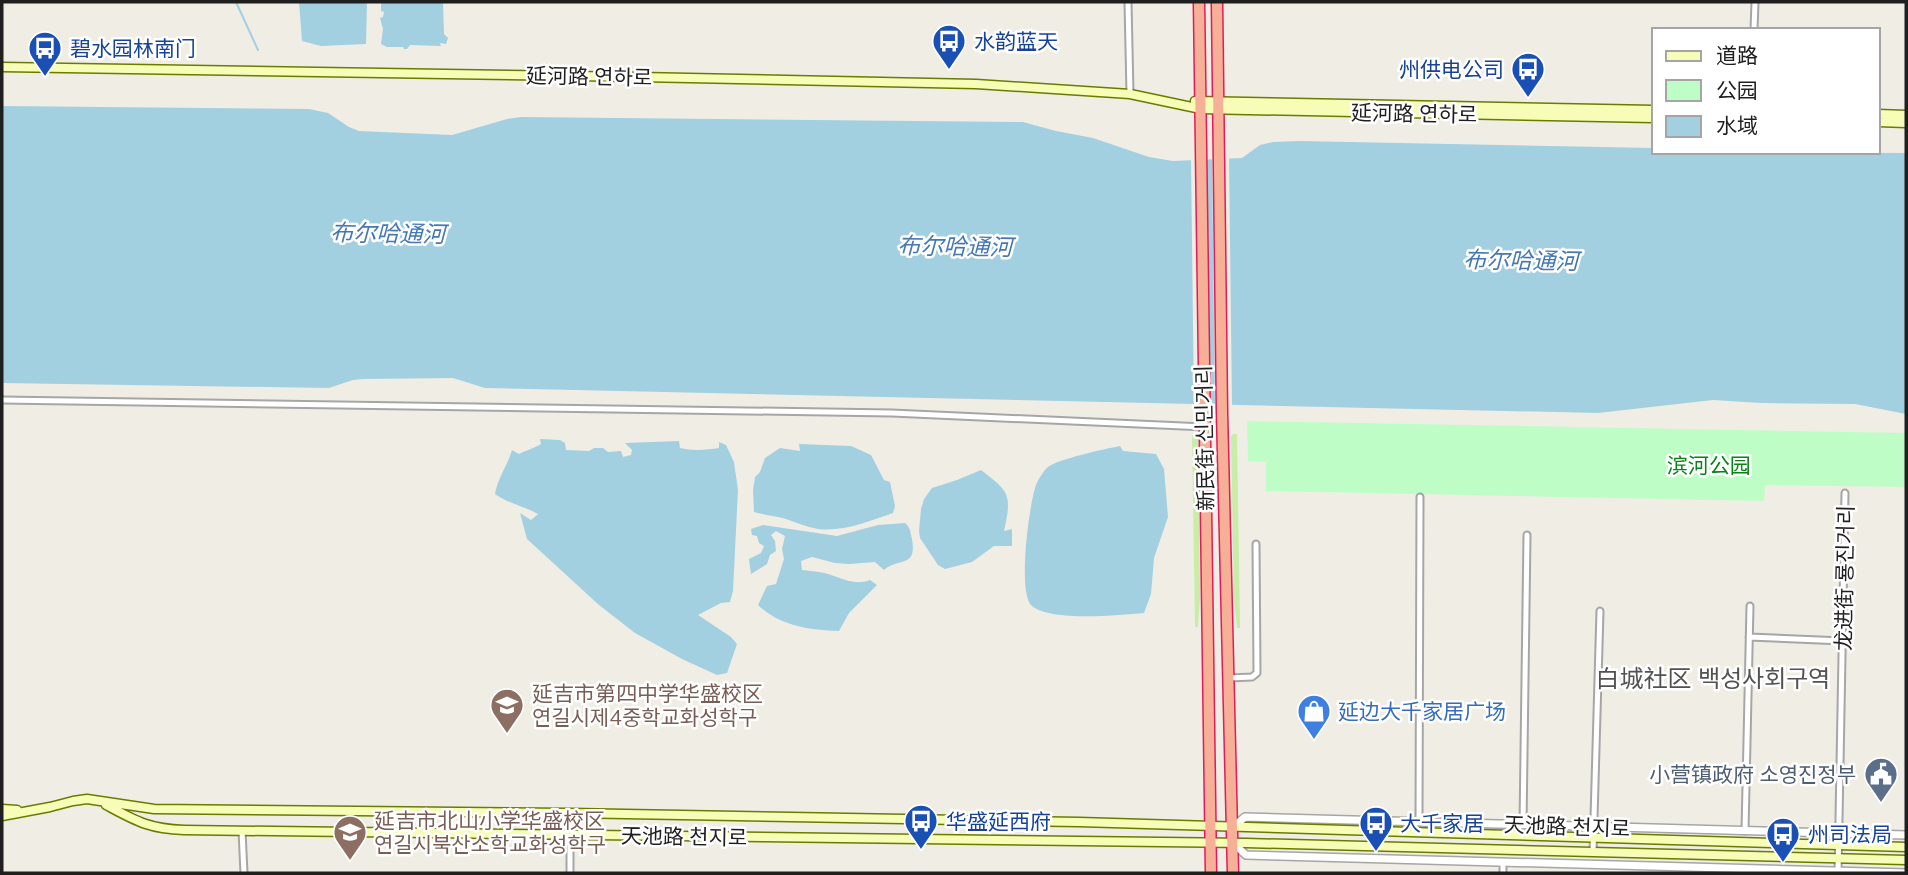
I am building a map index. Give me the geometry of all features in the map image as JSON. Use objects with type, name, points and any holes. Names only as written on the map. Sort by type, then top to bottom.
[{"type":"highway","name":"新民街 신민거리","points":[[1199,2],[1211,873]]},
{"type":"highway","name":"新民街 신민거리","points":[[1217,2],[1222,412],[1233,873]]},
{"type":"highway","points":[[1205,430],[1223,432]]},
{"type":"main road","name":"延河路 연하로","points":[[2,67],[639,76],[908,83],[1011,86],[1130,94],[1201,105],[1652,110]]},
{"type":"main road","name":"延河路 연하로","points":[[1218,105],[1652,118]]},
{"type":"main road","points":[[1880,114],[1906,115]]},
{"type":"main road","points":[[1880,122],[1906,123]]},
{"type":"main road","name":"天池路 천지로","points":[[2,816],[87,799],[154,809],[1066,822],[1906,847]]},
{"type":"main road","name":"天池路 천지로","points":[[101,801],[140,824],[184,830],[1232,842],[1906,860]]},
{"type":"main road","name":"天池路 천지로","points":[[2,809],[34,810]]},
{"type":"street","points":[[1128,2],[1130,94]]},
{"type":"street","points":[[1754,28],[1755,2]]},
{"type":"street","points":[[2,400],[892,413],[1205,430]]},
{"type":"street","name":"龙进街 룡진거리","points":[[1838,872],[1845,493]]},
{"type":"street","points":[[1419,822],[1420,497]]},
{"type":"street","points":[[1523,825],[1527,535]]},
{"type":"street","points":[[1229,678],[1252,677],[1257,673],[1256,544]]},
{"type":"street","points":[[1745,831],[1750,606]]},
{"type":"street","points":[[1593,852],[1600,611]]},
{"type":"street","points":[[1749,637],[1843,641]]},
{"type":"street","points":[[570,813],[570,873]]},
{"type":"street","name":"天池路 천지로","points":[[1232,828],[1245,817],[1906,835]]},
{"type":"street","points":[[242,831],[244,873]]},
{"type":"street","name":"天池路 천지로","points":[[1232,842],[1246,855],[1906,873]]},
{"type":"street","points":[[1503,862],[1503,873]]},
{"type":"green space","name":"滨河公园","points":[[1247,421],[1906,433],[1906,487],[1765,485],[1764,501],[1266,491],[1266,462],[1248,461]]},
{"type":"green space","points":[[1233,434],[1237,434],[1240,628],[1237,628],[1234,600]]},
{"type":"green space","points":[[1192,436],[1198,436],[1198,627],[1195,627]]},
{"type":"water","points":[[299,2],[367,2],[366,44],[321,46],[302,41]]},
{"type":"water","points":[[381,2],[443,2],[444,34],[448,38],[446,44],[410,45],[404,49],[381,44],[383,29],[380,18],[384,12],[381,11]]},
{"type":"water","name":"布尔哈通河","points":[[2,106],[309,109],[328,113],[359,131],[452,135],[521,117],[1023,122],[1093,138],[1149,157],[1173,161],[1242,158],[1260,145],[1299,141],[1652,148],[1652,154],[1906,153],[1906,414],[1855,404],[1713,400],[1598,413],[485,388],[453,378],[363,379],[329,388],[2,383]]},
{"type":"water","points":[[540,439],[560,440],[565,443],[566,450],[589,451],[603,448],[608,452],[621,451],[623,457],[631,455],[632,450],[625,443],[679,441],[680,448],[694,450],[719,448],[719,442],[726,445],[734,462],[738,490],[733,591],[730,602],[721,603],[698,615],[737,644],[727,673],[717,675],[635,633],[599,605],[527,539],[520,513],[531,520],[538,514],[495,494],[512,450],[519,454],[541,444]]},
{"type":"water","points":[[799,444],[851,446],[871,455],[884,480],[890,482],[895,506],[893,513],[856,525],[827,530],[754,512],[755,477],[765,458],[780,448],[800,451]]},
{"type":"water","points":[[1120,446],[1123,451],[1156,454],[1164,469],[1168,517],[1154,558],[1151,594],[1144,613],[1070,616],[1042,611],[1032,606],[1025,585],[1025,568],[1028,529],[1037,483],[1044,471],[1053,464]]},
{"type":"water","points":[[981,470],[1003,489],[1006,495],[1008,509],[1004,531],[1012,529],[1012,546],[994,546],[972,562],[945,569],[938,565],[920,538],[924,499],[932,488]]},
{"type":"water","points":[[905,523],[912,539],[912,555],[909,559],[884,570],[875,562],[835,563],[812,557],[801,561],[802,570],[826,573],[857,582],[870,580],[877,585],[849,613],[839,631],[785,622],[758,605],[767,586],[776,584],[784,559],[782,549],[785,536],[776,531],[771,535],[776,551],[770,555],[767,564],[751,574],[749,559],[761,553],[764,546],[759,543],[757,536],[752,535],[751,529],[763,525],[837,536],[878,525]]},
{"type":"pier","points":[[1229,155],[1232,408],[1215,408],[1212,156]]},
{"type":"pier","points":[[1207,157],[1211,408],[1194,408],[1191,158]]},
{"type":"waterway","points":[[236,2],[258,50]]},
{"type":"place","name":"水韵蓝天","points":[[949,71]]},
{"type":"place","name":"碧水园林南门","points":[[45,78]]},
{"type":"place","name":"州供电公司","points":[[1528,99]]},
{"type":"place","name":"延吉市第四中学华盛校区 연길시제4중학교화성학구","points":[[507,735]]},
{"type":"place","name":"延边大千家居广场","points":[[1314,741]]},
{"type":"place","name":"小营镇政府 소영진정부","points":[[1881,804]]},
{"type":"place","name":"华盛延西府","points":[[921,851]]},
{"type":"place","name":"大千家居","points":[[1376,853]]},
{"type":"place","name":"延吉市北山小学华盛校区 연길시북산소학교화성학구","points":[[350,862]]},
{"type":"place","name":"州司法局","points":[[1783,864]]},
{"type":"district","name":"白城社区 백성사회구역","points":[[1713,678]]}]
